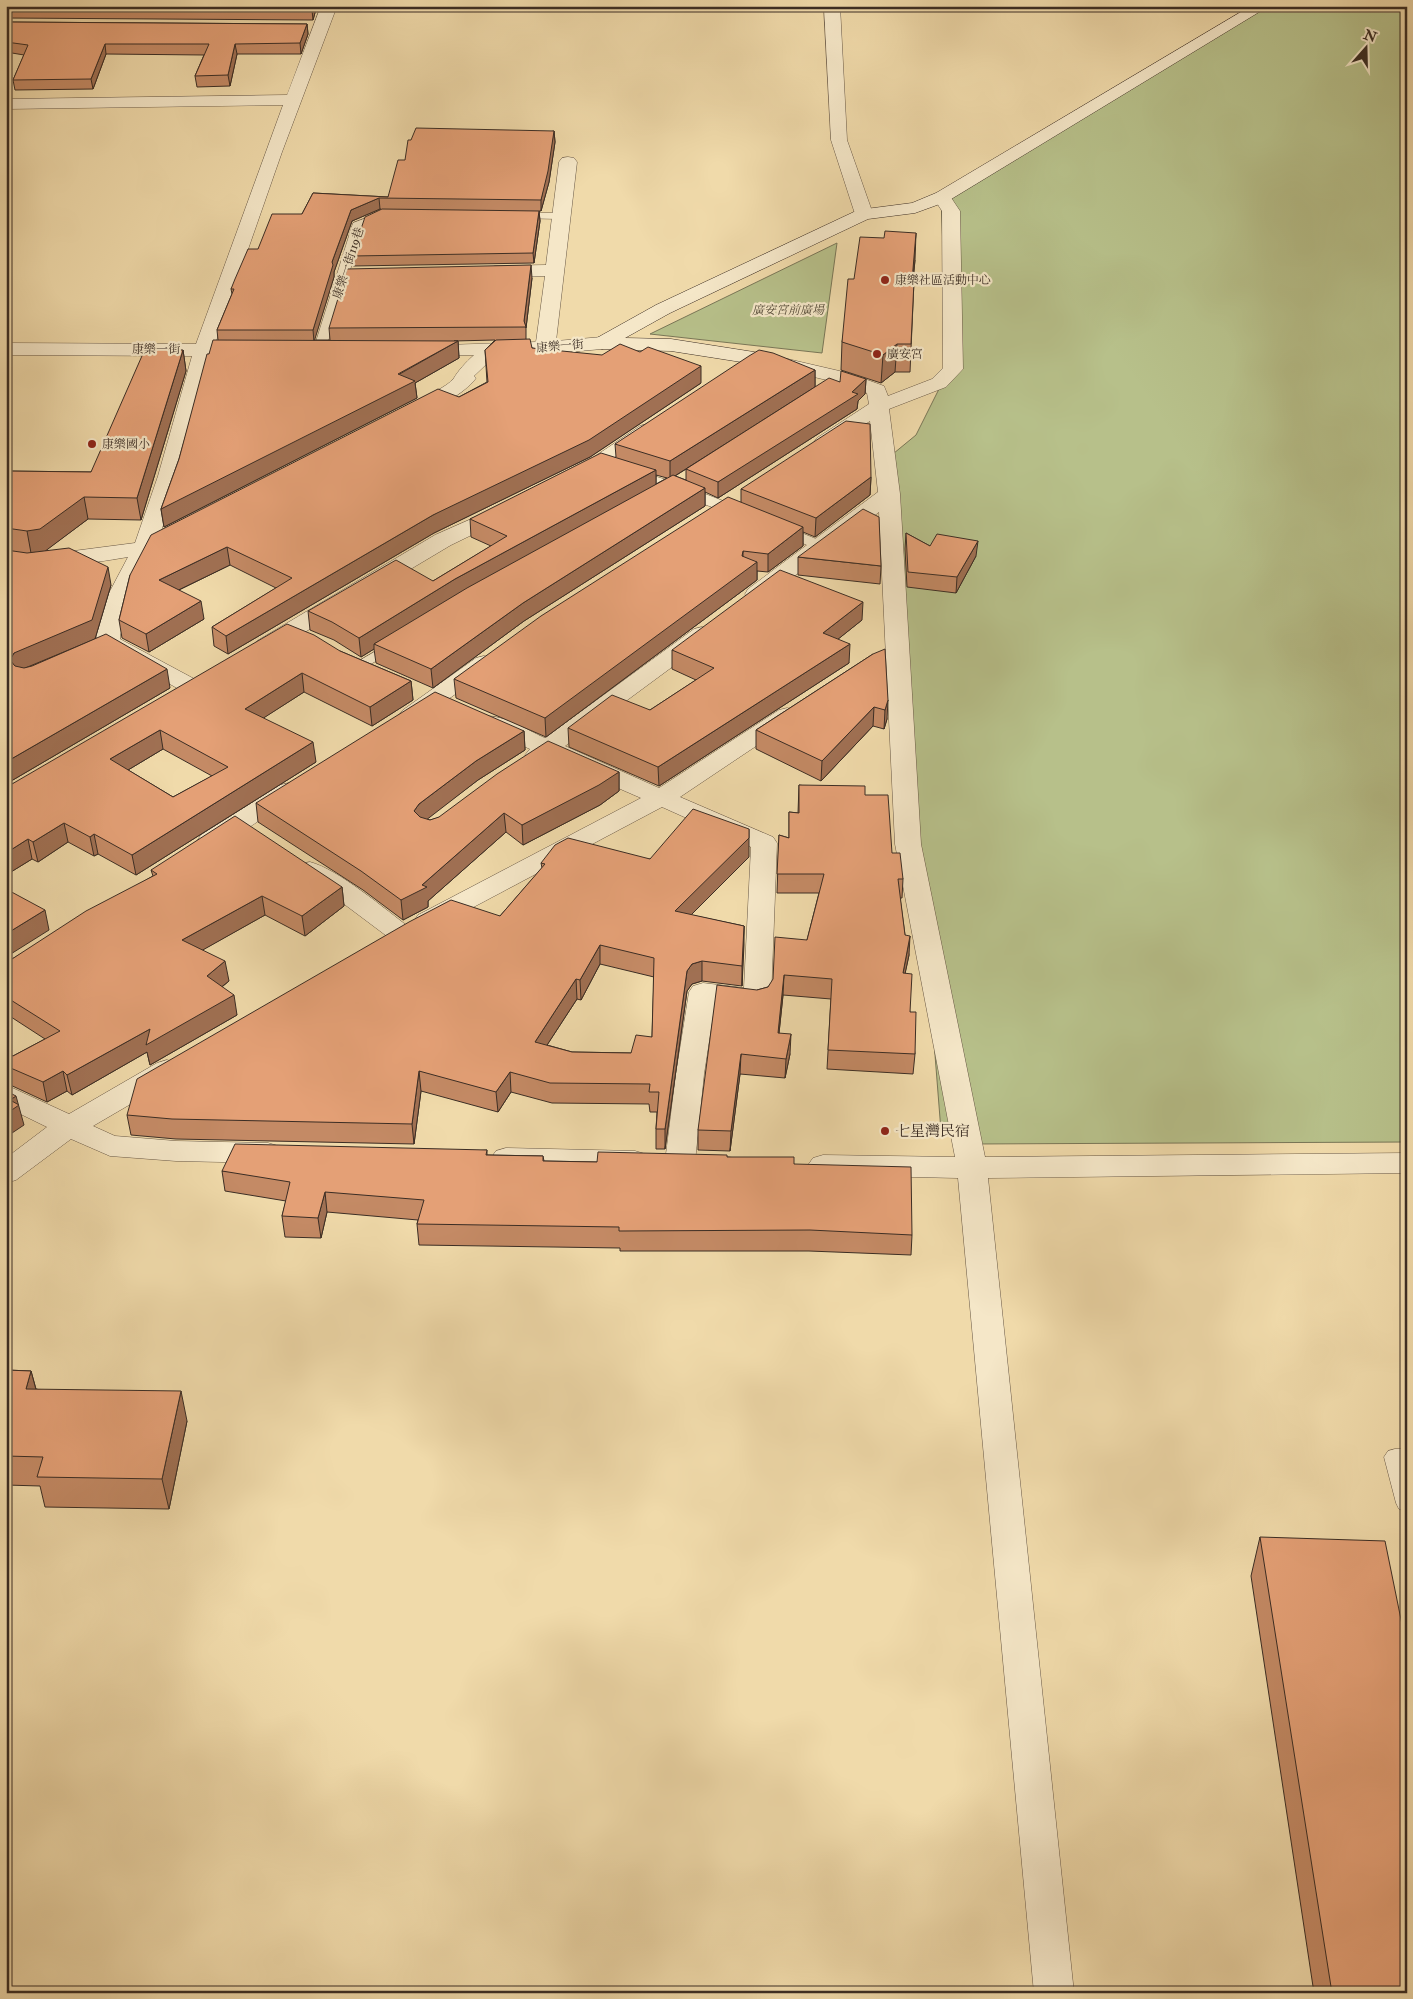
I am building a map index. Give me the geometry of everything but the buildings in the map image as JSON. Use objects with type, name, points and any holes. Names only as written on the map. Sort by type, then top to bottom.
[{"type":"street","points":[[109,643],[108,636],[120,593],[133,565],[144,548],[169,476],[204,349],[273,152],[323,27],[329,6]]},
{"type":"street","points":[[832,6],[839,140],[864,214]]},
{"type":"street","points":[[602,343],[663,309],[864,214],[915,208],[942,197],[1262,6]]},
{"type":"street","points":[[303,27],[323,27]]},
{"type":"street","points":[[6,104],[293,100]]},
{"type":"street","points":[[545,348],[568,162]]},
{"type":"street","points":[[806,454],[879,406],[939,383],[953,369],[951,211],[942,197]]},
{"type":"street","points":[[478,272],[555,270]]},
{"type":"street","points":[[344,274],[363,274]]},
{"type":"street","name":"康樂一街","points":[[405,350],[545,348],[602,343],[671,345],[754,358],[833,382],[877,390],[879,406]]},
{"type":"street","name":"康樂一街","points":[[6,349],[242,350]]},
{"type":"street","points":[[398,418],[450,391],[466,378],[464,376],[491,349]]},
{"type":"street","points":[[729,374],[754,358]]},
{"type":"street","points":[[879,406],[889,494],[908,844],[972,1168],[1054,1993]]},
{"type":"street","points":[[555,485],[598,464],[663,419]]},
{"type":"street","points":[[701,522],[750,490]]},
{"type":"street","points":[[741,605],[889,494]]},
{"type":"street","points":[[249,655],[290,632],[364,585],[443,540],[520,502]]},
{"type":"street","points":[[6,559],[31,562],[144,548],[170,535]]},
{"type":"street","points":[[518,767],[548,748],[717,623]]},
{"type":"street","points":[[290,632],[316,644]]},
{"type":"street","points":[[85,654],[109,643],[128,651],[191,687]]},
{"type":"street","points":[[874,659],[898,643]]},
{"type":"street","points":[[395,725],[436,699],[503,649]]},
{"type":"street","points":[[351,661],[387,677]]},
{"type":"street","points":[[409,687],[764,843],[757,999],[703,992],[680,1162]]},
{"type":"street","points":[[376,949],[401,934],[662,797],[809,701]]},
{"type":"street","points":[[189,854],[304,781]]},
{"type":"street","points":[[238,822],[263,838]]},
{"type":"street","points":[[287,854],[353,898],[401,934]]},
{"type":"street","points":[[6,1173],[68,1127],[188,1058]]},
{"type":"street","points":[[6,1095],[110,1146],[176,1151],[294,1154]]},
{"type":"street","points":[[482,1158],[710,1162]]},
{"type":"street","points":[[797,1164],[972,1168],[1407,1163]]},
{"type":"lane","name":"康樂一街119巷","points":[[319,351],[359,223],[380,214],[400,214]]},
{"type":"lane","points":[[500,216],[560,216]]},
{"type":"lane","points":[[598,464],[672,486],[752,517]]},
{"type":"lane","points":[[655,495],[688,475]]},
{"type":"lane","points":[[769,524],[821,546]]},
{"type":"lane","points":[[351,661],[407,636]]},
{"type":"lane","points":[[1407,1457],[1396,1457],[1407,1503]]},
{"type":"green space","points":[[1264,6],[1407,6],[1407,1142],[974,1144],[941,1131],[888,458],[916,435],[948,371],[941,199]]},
{"type":"green space","name":"廣安宮前廣場","points":[[837,243],[822,353],[650,334]]},
{"type":"place","name":"康樂社區活動中心","points":[[885,280]]},
{"type":"place","name":"廣安宮","points":[[877,354]]},
{"type":"place","name":"康樂國小","points":[[92,444]]},
{"type":"place","name":"七星灣民宿","points":[[885,1131]]}]
